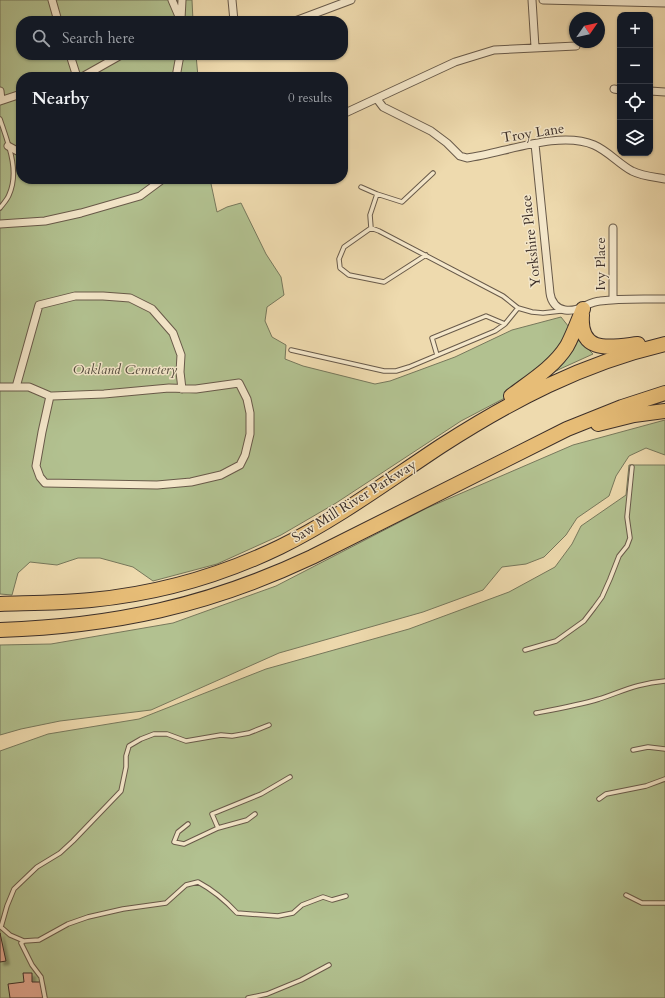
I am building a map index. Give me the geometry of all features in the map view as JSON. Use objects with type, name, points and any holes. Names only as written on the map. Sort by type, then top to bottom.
[{"type":"highway","points":[[583,309],[581,321],[583,333],[588,340],[595,345],[601,347],[611,347],[665,343]]},
{"type":"highway","points":[[466,431],[556,360],[570,340],[583,309]]},
{"type":"highway","name":"Saw Mill River Parkway","points":[[0,604],[65,602],[124,596],[165,587],[223,570],[279,547],[326,522],[466,431],[519,399],[559,379],[616,358],[665,343]]},
{"type":"highway","name":"Saw Mill River Parkway","points":[[0,630],[56,627],[116,620],[173,608],[230,591],[258,581],[305,560],[553,436],[608,412],[665,393]]},
{"type":"highway","points":[[553,436],[628,417],[665,411]]},
{"type":"street","points":[[52,0],[57,16]]},
{"type":"street","points":[[172,0],[179,16]]},
{"type":"street","points":[[181,16],[182,0]]},
{"type":"street","points":[[232,0],[234,16]]},
{"type":"street","points":[[308,16],[351,0]]},
{"type":"street","points":[[532,0],[535,47]]},
{"type":"street","points":[[543,0],[665,3]]},
{"type":"street","points":[[348,112],[455,62],[494,50],[569,46]]},
{"type":"street","points":[[72,60],[75,72]]},
{"type":"street","points":[[91,72],[112,60]]},
{"type":"street","points":[[177,72],[179,60]]},
{"type":"street","points":[[0,91],[1,100],[16,96]]},
{"type":"street","points":[[653,91],[665,92]]},
{"type":"street","name":"Troy Lane","points":[[377,99],[383,107],[431,131],[447,143],[460,156],[467,158],[557,140],[575,140],[594,146],[632,171],[665,179]]},
{"type":"street","name":"Yorkshire Place","points":[[535,144],[550,297],[558,307],[566,310]]},
{"type":"street","points":[[8,146],[16,150]]},
{"type":"street","points":[[0,224],[45,221],[80,213],[140,196],[156,184]]},
{"type":"street","name":"Ivy Place","points":[[613,228],[613,299]]},
{"type":"street","points":[[16,387],[39,306],[75,296],[103,296],[130,298],[152,309],[173,333],[181,355],[180,372],[182,389]]},
{"type":"street","points":[[566,310],[583,309],[592,302],[613,299],[665,299]]},
{"type":"street","points":[[0,387],[29,387],[50,396],[104,394],[169,388],[196,389],[239,383],[247,399],[250,413],[250,434],[245,455],[240,466],[221,475],[191,482],[164,485],[45,483],[40,477],[36,466],[50,396]]},
{"type":"lane","points":[[0,119],[13,164],[14,179],[9,196],[0,208]]},
{"type":"lane","points":[[361,187],[402,202],[433,173]]},
{"type":"lane","points":[[371,228],[370,215],[377,194]]},
{"type":"lane","points":[[371,228],[503,296],[518,308],[543,313],[566,310]]},
{"type":"lane","points":[[371,228],[344,247],[339,259],[340,268],[349,275],[384,282],[426,255]]},
{"type":"lane","points":[[291,350],[390,371],[403,369],[495,331],[505,324],[518,308]]},
{"type":"lane","points":[[437,355],[432,338],[486,316],[505,324]]},
{"type":"lane","points":[[525,650],[556,641],[584,621],[602,596],[619,556],[628,546],[630,538],[627,517],[632,467]]},
{"type":"lane","points":[[536,714],[599,699],[632,687],[652,682],[665,681]]},
{"type":"lane","points":[[269,725],[249,733],[232,736],[221,735],[186,741],[167,734],[154,734],[129,746],[126,756],[126,766],[121,791],[60,853],[38,867],[14,889],[1,927],[10,935],[24,941],[39,940],[68,924],[88,917],[166,902],[186,885],[198,882],[226,901],[237,913],[245,914],[278,916],[293,913],[302,905],[323,897],[332,900],[346,896]]},
{"type":"lane","points":[[633,750],[648,747],[665,749]]},
{"type":"lane","points":[[218,828],[212,814],[261,794],[290,777]]},
{"type":"lane","points":[[599,799],[606,794],[646,786],[665,779]]},
{"type":"lane","points":[[188,824],[178,832],[174,842],[184,844],[218,828],[247,820],[255,814]]},
{"type":"lane","points":[[626,895],[642,903],[665,903]]},
{"type":"lane","points":[[24,941],[21,943],[32,966],[41,977],[45,998]]},
{"type":"lane","points":[[248,998],[267,994],[301,980],[329,965]]},
{"type":"green space","name":"Oakland Cemetery","points":[[0,0],[192,0],[193,16],[16,16],[16,60],[196,60],[198,72],[16,72],[16,184],[211,184],[217,212],[241,203],[266,254],[281,277],[284,295],[267,307],[265,321],[272,337],[286,345],[285,359],[303,366],[375,384],[390,381],[455,357],[512,330],[561,317],[580,341],[593,354],[560,369],[461,421],[336,503],[281,535],[217,564],[153,581],[133,567],[100,558],[78,558],[57,565],[30,562],[18,573],[12,595],[0,594]]},
{"type":"green space","points":[[665,420],[665,455],[646,448],[629,456],[616,476],[609,496],[577,518],[566,535],[544,557],[526,564],[502,567],[483,590],[423,612],[279,653],[151,710],[60,721],[0,735],[0,645],[51,644],[173,623],[276,586],[427,508],[573,445]]},
{"type":"green space","points":[[629,465],[665,465],[665,998],[0,998],[0,751],[48,734],[139,719],[266,669],[409,629],[509,592],[555,567],[572,544],[581,526],[626,495]]},
{"type":"building","points":[[0,933],[6,961],[0,962]]},
{"type":"building","points":[[23,973],[32,973],[32,982],[41,982],[43,998],[10,998],[8,984],[24,982]]}]
